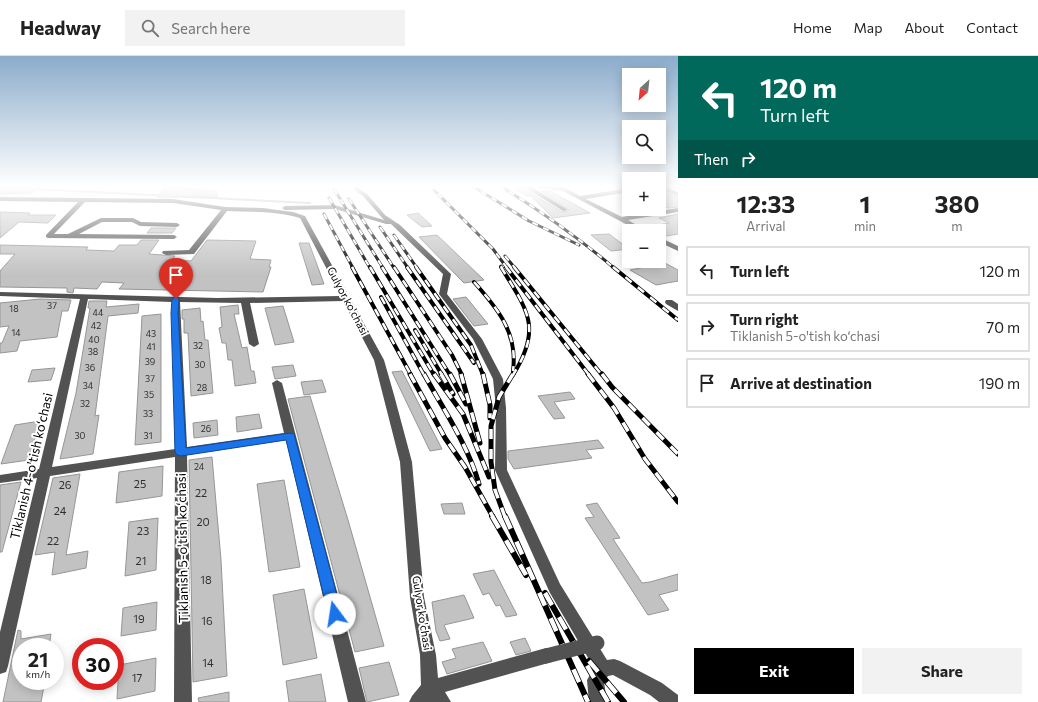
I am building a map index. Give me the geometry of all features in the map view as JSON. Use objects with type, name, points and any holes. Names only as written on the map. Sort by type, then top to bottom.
[{"type":"street","points":[[68,215],[48,236],[174,237]]},
{"type":"street","points":[[166,253],[191,252],[220,215]]},
{"type":"street","name":"Gulyor ko'chasi","points":[[297,215],[303,217],[379,360],[389,395],[406,462],[417,597],[428,655],[430,688]]},
{"type":"street","points":[[362,215],[398,226]]},
{"type":"street","points":[[382,215],[398,226],[447,274],[443,294],[476,339],[498,379],[501,408],[501,470],[555,588],[603,668]]},
{"type":"street","points":[[614,215],[631,224]]},
{"type":"street","points":[[622,219],[646,215]]},
{"type":"street","points":[[69,237],[101,220],[133,220],[140,224],[177,225]]},
{"type":"street","points":[[666,243],[678,249]]},
{"type":"street","points":[[0,294],[245,301],[297,301],[347,298]]},
{"type":"street","name":"Tiklanish 4-o'tish ko‘chasi","points":[[0,666],[86,296]]},
{"type":"street","name":"Tiklanish 5-o'tish ko‘chasi","points":[[176,299],[174,313],[181,452],[183,702]]},
{"type":"street","points":[[245,301],[254,344]]},
{"type":"street","points":[[669,302],[678,308]]},
{"type":"street","points":[[277,383],[357,702]]},
{"type":"street","points":[[0,479],[290,436]]},
{"type":"street","points":[[418,702],[430,688],[597,643]]},
{"type":"street","points":[[603,668],[614,667],[656,689],[673,702]]},
{"type":"street","points":[[598,702],[595,680],[603,668]]},
{"type":"street","points":[[430,688],[442,702]]},
{"type":"building","points":[[0,215],[56,215],[48,223],[19,222],[0,238]]},
{"type":"building","points":[[407,215],[420,215],[432,226],[422,227]]},
{"type":"building","points":[[550,215],[574,215],[553,218]]},
{"type":"building","points":[[678,215],[678,234],[666,236],[666,224],[664,224],[669,223],[659,218]]},
{"type":"building","points":[[151,228],[176,228],[172,233],[147,233]]},
{"type":"building","points":[[609,234],[622,244],[622,250],[611,251],[591,235]]},
{"type":"building","points":[[437,235],[484,280],[464,283],[419,237]]},
{"type":"building","points":[[141,240],[159,240],[149,254],[175,256],[172,260],[191,261],[207,240],[256,241],[250,259],[271,260],[269,267],[271,267],[263,292],[119,289],[124,283],[102,282],[97,289],[74,288],[73,293],[67,292],[67,288],[0,287],[0,271],[15,254],[0,254],[0,245],[88,247],[86,250],[114,251],[119,245],[137,245]]},
{"type":"building","points":[[299,243],[309,243],[324,284],[312,285]]},
{"type":"building","points":[[666,264],[678,270],[678,281],[656,285],[630,270],[640,268],[666,268]]},
{"type":"building","points":[[466,297],[488,324],[474,326],[453,299]]},
{"type":"building","points":[[40,299],[71,300],[68,311],[62,311],[57,337],[20,341],[17,351],[0,353],[0,343],[2,343],[9,326],[0,327],[0,303]]},
{"type":"building","points":[[89,301],[107,301],[106,307],[139,304],[138,313],[108,316],[95,416],[99,415],[93,454],[60,459],[76,393],[90,308],[88,308]]},
{"type":"building","points":[[238,305],[239,314],[234,314],[242,348],[247,347],[251,371],[254,371],[256,383],[235,386],[232,360],[228,360],[226,343],[222,343],[219,328],[222,327],[220,307]]},
{"type":"building","points":[[283,306],[294,342],[275,345],[265,308]]},
{"type":"building","points":[[200,308],[205,340],[208,340],[213,393],[191,396],[188,333],[184,333],[184,319],[182,319],[182,310]]},
{"type":"building","points":[[161,314],[161,442],[135,445],[142,316]]},
{"type":"building","points":[[293,365],[296,376],[275,379],[272,367]]},
{"type":"building","points":[[55,368],[51,380],[28,382],[32,370]]},
{"type":"building","points":[[402,371],[442,449],[430,451],[392,372]]},
{"type":"building","points":[[322,380],[326,392],[304,395],[301,382]]},
{"type":"building","points":[[570,392],[575,399],[554,402],[565,418],[554,419],[538,396]]},
{"type":"building","points":[[310,396],[348,520],[384,646],[355,652],[288,399]]},
{"type":"building","points":[[259,414],[262,428],[237,432],[236,417]]},
{"type":"building","points":[[217,420],[218,435],[194,438],[193,423]]},
{"type":"building","points":[[40,421],[29,460],[1,464],[15,425]]},
{"type":"building","points":[[598,440],[604,448],[586,450],[592,458],[514,469],[508,459],[508,451]]},
{"type":"building","points":[[212,457],[221,560],[227,676],[193,682],[189,460]]},
{"type":"building","points":[[163,466],[162,496],[116,503],[119,472]]},
{"type":"building","points":[[80,474],[66,555],[88,551],[86,568],[52,575],[55,552],[35,555],[53,478]]},
{"type":"building","points":[[284,480],[300,567],[269,572],[257,484]]},
{"type":"building","points":[[21,482],[2,552],[0,552],[0,485]]},
{"type":"building","points":[[462,503],[465,514],[444,514],[441,504]]},
{"type":"building","points":[[597,503],[620,538],[613,539],[642,583],[678,574],[678,590],[659,595],[669,610],[648,615],[585,518],[594,517],[586,505]]},
{"type":"building","points":[[158,518],[156,570],[125,576],[129,522]]},
{"type":"building","points":[[494,570],[517,615],[506,617],[500,605],[496,606],[489,593],[483,595],[473,574]]},
{"type":"building","points":[[304,589],[317,658],[283,665],[273,595]]},
{"type":"building","points":[[464,595],[474,618],[444,625],[450,639],[440,641],[436,631],[432,602]]},
{"type":"building","points":[[157,602],[156,630],[121,636],[123,608]]},
{"type":"building","points":[[18,630],[21,631],[21,638],[16,638]]},
{"type":"building","points":[[51,634],[50,638],[27,638]]},
{"type":"building","points":[[525,638],[531,651],[516,655],[510,642]]},
{"type":"building","points":[[483,642],[492,661],[447,674],[442,662],[456,658],[452,649]]},
{"type":"building","points":[[156,658],[155,691],[117,699],[118,690],[124,690],[124,664]]},
{"type":"building","points":[[12,659],[12,690],[43,690],[41,702],[3,702]]},
{"type":"building","points":[[389,662],[399,695],[367,702],[359,668]]},
{"type":"building","points":[[321,674],[326,702],[289,702],[286,681]]},
{"type":"building","points":[[229,692],[229,702],[199,702],[198,698]]},
{"type":"railway","points":[[325,215],[353,268]]},
{"type":"railway","points":[[339,215],[370,268]]},
{"type":"railway","points":[[350,215],[383,268]]},
{"type":"railway","points":[[360,215],[394,268]]},
{"type":"railway","points":[[459,215],[493,249],[507,268]]},
{"type":"railway","points":[[520,215],[579,245]]},
{"type":"railway","points":[[545,215],[614,268]]},
{"type":"railway","points":[[380,227],[408,268]]},
{"type":"railway","points":[[394,235],[417,268]]},
{"type":"railway","points":[[505,256],[515,268]]},
{"type":"railway","points":[[352,267],[411,375]]},
{"type":"railway","points":[[370,267],[434,375]]},
{"type":"railway","points":[[382,267],[450,375]]},
{"type":"railway","points":[[394,267],[452,355],[462,375]]},
{"type":"railway","points":[[407,267],[474,363]]},
{"type":"railway","points":[[416,267],[471,345],[483,375]]},
{"type":"railway","points":[[501,267],[518,295],[528,319],[529,331],[527,344],[522,358],[513,375]]},
{"type":"railway","points":[[506,267],[589,375]]},
{"type":"railway","points":[[514,267],[602,375]]},
{"type":"railway","points":[[613,267],[678,320]]},
{"type":"railway","points":[[474,282],[498,312],[509,333],[514,357],[513,371]]},
{"type":"railway","points":[[381,297],[424,375]]},
{"type":"railway","points":[[415,330],[442,375]]},
{"type":"railway","points":[[410,374],[445,438],[465,467],[493,517]]},
{"type":"railway","points":[[424,374],[462,441],[479,484]]},
{"type":"railway","points":[[434,374],[463,414],[489,477]]},
{"type":"railway","points":[[441,374],[453,394]]},
{"type":"railway","points":[[450,374],[466,404]]},
{"type":"railway","points":[[461,374],[480,443]]},
{"type":"railway","points":[[483,374],[490,405],[490,418]]},
{"type":"railway","points":[[505,517],[495,490],[491,462],[491,426],[499,397],[513,374]]},
{"type":"railway","points":[[588,374],[614,408],[645,459],[678,502]]},
{"type":"railway","points":[[602,374],[612,387],[678,454]]},
{"type":"railway","points":[[492,516],[526,575]]},
{"type":"railway","points":[[505,516],[588,702]]},
{"type":"railway","points":[[545,593],[608,702]]},
{"type":"railway","points":[[589,661],[624,702]]},
{"type":"route","points":[[176,299],[174,313],[181,452],[290,436],[335,614]]}]
